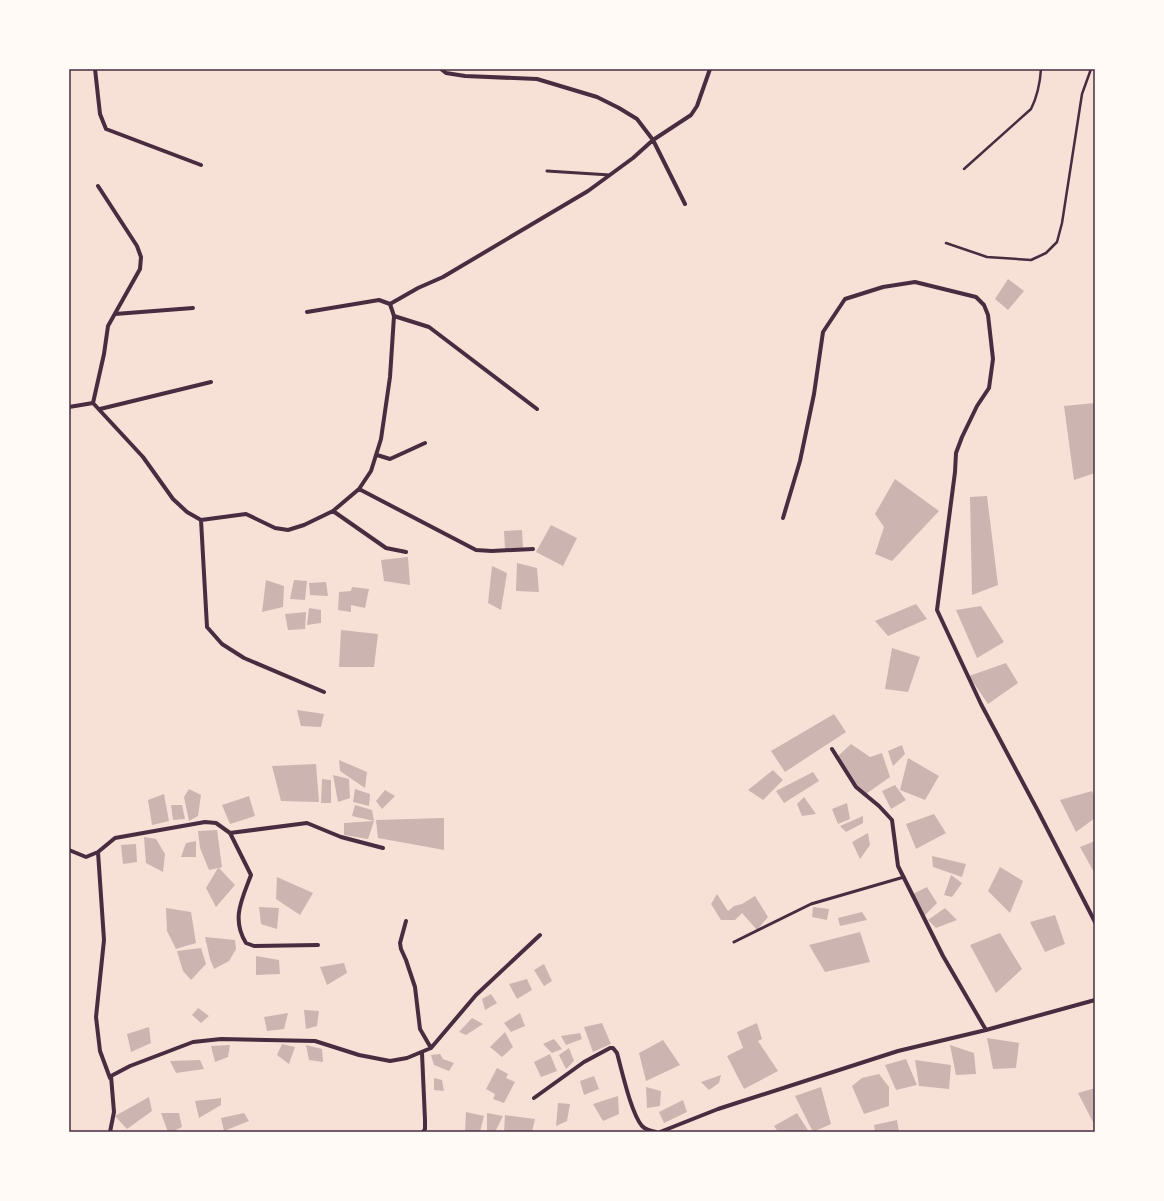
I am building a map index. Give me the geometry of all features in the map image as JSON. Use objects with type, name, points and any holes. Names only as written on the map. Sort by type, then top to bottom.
[{"type":"street","points":[[95,69],[100,114],[106,129],[201,165]]},
{"type":"street","points":[[441,69],[446,73],[465,76],[537,79],[597,97],[637,119],[653,140],[685,204]]},
{"type":"street","points":[[307,312],[379,300],[390,304],[418,288],[443,277],[588,191],[653,140],[692,115],[697,106],[710,69]]},
{"type":"street","points":[[93,403],[104,354],[108,326],[140,269],[141,258],[137,246],[98,186]]},
{"type":"street","points":[[784,518],[800,462],[814,394],[823,332],[845,299],[884,287],[915,282],[976,297],[984,305],[988,316],[993,359],[989,388],[977,406],[956,453],[955,472],[937,610],[980,704],[1038,811],[1095,922]]},
{"type":"street","points":[[93,403],[143,457],[173,499],[187,512],[202,520],[246,514],[275,528],[288,530],[304,525],[333,511],[359,489],[371,471],[381,439],[390,377],[394,316],[390,304]]},
{"type":"street","points":[[115,314],[193,308]]},
{"type":"street","points":[[394,316],[429,327],[537,409]]},
{"type":"street","points":[[100,409],[211,382]]},
{"type":"street","points":[[69,407],[93,403]]},
{"type":"street","points":[[377,455],[390,459],[425,443]]},
{"type":"street","points":[[359,489],[476,550],[492,551],[533,549]]},
{"type":"street","points":[[333,511],[386,548],[406,552]]},
{"type":"street","points":[[202,520],[207,627],[222,644],[244,658],[324,692]]},
{"type":"street","points":[[832,749],[856,787],[879,806],[892,820],[898,866],[943,956],[986,1030]]},
{"type":"street","points":[[69,850],[86,857],[98,852],[115,838],[163,830],[193,823],[216,823],[230,833],[251,875],[239,908],[239,930],[246,944],[254,946],[318,945]]},
{"type":"street","points":[[230,833],[307,823],[341,837],[383,848]]},
{"type":"street","points":[[98,852],[104,940],[96,1017],[100,1051],[110,1078],[114,1101],[114,1112],[110,1132]]},
{"type":"street","points":[[406,921],[400,943],[401,949],[415,987],[420,1028],[431,1048]]},
{"type":"street","points":[[110,1078],[119,1070],[193,1042],[221,1039],[315,1041],[359,1055],[390,1061],[407,1058],[431,1048],[476,995],[540,935]]},
{"type":"street","points":[[660,1132],[718,1109],[898,1051],[986,1030],[1095,1000]]},
{"type":"street","points":[[534,1098],[584,1062],[610,1048],[613,1048],[617,1053],[633,1108],[642,1126],[650,1131],[656,1132]]},
{"type":"street","points":[[422,1053],[425,1120],[425,1129],[423,1132]]},
{"type":"lane","points":[[547,171],[610,175]]},
{"type":"lane","points":[[734,942],[811,904],[904,877]]},
{"type":"path","points":[[964,170],[1031,109],[1037,98],[1040,87],[1041,69]]},
{"type":"path","points":[[946,243],[987,257],[1031,260],[1046,253],[1057,242],[1062,224],[1082,94],[1091,69]]},
{"type":"building","points":[[1008,279],[1024,291],[1008,310],[995,299]]},
{"type":"building","points":[[1095,403],[1095,473],[1074,480],[1064,406]]},
{"type":"building","points":[[895,479],[939,511],[892,561],[875,554],[884,527],[875,514]]},
{"type":"building","points":[[987,496],[998,585],[972,595],[970,497]]},
{"type":"building","points":[[551,525],[577,538],[563,566],[536,552]]},
{"type":"building","points":[[522,530],[523,548],[505,549],[504,531]]},
{"type":"building","points":[[408,557],[410,585],[384,581],[381,560]]},
{"type":"building","points":[[517,563],[537,568],[539,592],[516,591]]},
{"type":"building","points":[[492,566],[507,573],[501,610],[488,603]]},
{"type":"building","points":[[266,580],[284,586],[283,607],[262,612]]},
{"type":"building","points":[[294,580],[307,581],[305,600],[290,599]]},
{"type":"building","points":[[326,582],[328,596],[310,595],[309,583]]},
{"type":"building","points":[[352,587],[369,589],[365,608],[351,605],[351,612],[338,610],[339,592],[351,591]]},
{"type":"building","points":[[916,604],[927,619],[888,636],[875,621]]},
{"type":"building","points":[[981,606],[1004,642],[977,658],[956,610]]},
{"type":"building","points":[[309,608],[321,610],[321,623],[307,625]]},
{"type":"building","points":[[306,612],[305,629],[288,630],[285,614]]},
{"type":"building","points":[[341,630],[378,634],[374,667],[339,667]]},
{"type":"building","points":[[892,648],[920,657],[908,692],[885,689]]},
{"type":"building","points":[[1006,663],[1018,683],[988,704],[969,676]]},
{"type":"building","points":[[297,710],[324,714],[321,727],[301,726]]},
{"type":"building","points":[[834,714],[846,732],[785,772],[771,751]]},
{"type":"building","points":[[851,744],[870,757],[882,753],[890,777],[863,796],[837,757]]},
{"type":"building","points":[[902,745],[905,754],[893,766],[888,751]]},
{"type":"building","points":[[908,758],[939,776],[925,800],[900,790]]},
{"type":"building","points":[[339,760],[367,772],[365,788],[340,771]]},
{"type":"building","points":[[316,764],[319,802],[281,801],[272,766]]},
{"type":"building","points":[[773,770],[783,780],[763,800],[748,790]]},
{"type":"building","points":[[813,772],[819,781],[784,803],[776,791]]},
{"type":"building","points":[[333,775],[349,779],[350,798],[338,802]]},
{"type":"building","points":[[322,779],[331,780],[331,803],[321,803]]},
{"type":"building","points":[[895,785],[906,800],[891,809],[882,791]]},
{"type":"building","points":[[189,789],[201,795],[198,816],[189,821],[184,797]]},
{"type":"building","points":[[355,789],[370,794],[369,806],[353,802]]},
{"type":"building","points":[[385,790],[395,796],[382,809],[376,801]]},
{"type":"building","points":[[1092,791],[1095,798],[1095,818],[1076,832],[1060,800]]},
{"type":"building","points":[[164,794],[169,821],[152,825],[148,800]]},
{"type":"building","points":[[249,796],[255,816],[230,824],[222,805]]},
{"type":"building","points":[[804,797],[816,814],[802,816],[797,804]]},
{"type":"building","points":[[847,803],[850,819],[838,824],[832,809]]},
{"type":"building","points":[[171,805],[182,805],[185,819],[173,820]]},
{"type":"building","points":[[355,805],[372,810],[374,821],[352,816]]},
{"type":"building","points":[[934,814],[946,833],[916,849],[906,824]]},
{"type":"building","points":[[863,816],[863,823],[846,832],[840,826]]},
{"type":"building","points":[[444,818],[444,850],[378,838],[376,820]]},
{"type":"building","points":[[374,821],[368,839],[344,835],[344,823]]},
{"type":"building","points":[[217,830],[222,867],[219,868],[235,885],[216,907],[206,888],[218,868],[209,870],[200,848],[198,831]]},
{"type":"building","points":[[868,833],[870,845],[860,859],[852,842]]},
{"type":"building","points":[[144,837],[156,839],[165,854],[163,872],[146,863]]},
{"type":"building","points":[[196,841],[196,857],[181,857],[186,843]]},
{"type":"building","points":[[1095,841],[1095,874],[1080,847]]},
{"type":"building","points":[[136,844],[137,862],[123,864],[121,845]]},
{"type":"building","points":[[932,856],[966,864],[962,877],[933,867]]},
{"type":"building","points":[[1000,867],[1023,881],[1010,913],[988,891]]},
{"type":"building","points":[[951,875],[962,883],[952,897],[944,895]]},
{"type":"building","points":[[277,877],[313,893],[300,915],[276,899]]},
{"type":"building","points":[[927,887],[937,903],[924,916],[911,895]]},
{"type":"building","points":[[717,894],[728,911],[734,906],[742,904],[755,896],[768,917],[757,930],[742,913],[735,920],[721,920],[711,904]]},
{"type":"building","points":[[259,907],[279,908],[277,929],[261,924]]},
{"type":"building","points":[[813,907],[829,909],[827,920],[812,917]]},
{"type":"building","points":[[166,908],[191,912],[196,943],[176,949],[167,931]]},
{"type":"building","points":[[945,908],[957,920],[936,928],[928,920]]},
{"type":"building","points":[[862,912],[867,920],[840,926],[838,918]]},
{"type":"building","points":[[1055,915],[1065,944],[1045,952],[1030,922]]},
{"type":"building","points":[[860,932],[870,962],[825,972],[809,945]]},
{"type":"building","points":[[1000,933],[1022,969],[996,993],[970,945]]},
{"type":"building","points":[[205,937],[235,940],[236,949],[229,961],[214,969]]},
{"type":"building","points":[[201,948],[206,964],[191,980],[183,971],[177,951]]},
{"type":"building","points":[[256,956],[279,960],[280,974],[256,975]]},
{"type":"building","points":[[344,963],[347,973],[327,985],[320,967]]},
{"type":"building","points":[[544,964],[552,981],[544,986],[534,970]]},
{"type":"building","points":[[527,979],[532,990],[517,999],[509,984]]},
{"type":"building","points":[[491,994],[497,1003],[485,1010],[482,999]]},
{"type":"building","points":[[198,1008],[209,1016],[201,1023],[192,1015]]},
{"type":"building","points":[[304,1010],[319,1011],[317,1026],[306,1029]]},
{"type":"building","points":[[288,1013],[284,1029],[267,1031],[264,1017]]},
{"type":"building","points":[[520,1013],[525,1026],[511,1032],[504,1023]]},
{"type":"building","points":[[472,1018],[483,1024],[466,1035],[459,1032]]},
{"type":"building","points":[[602,1023],[611,1044],[593,1052],[584,1027]]},
{"type":"building","points":[[757,1023],[762,1039],[758,1041],[778,1071],[744,1089],[727,1056],[743,1048],[737,1032]]},
{"type":"building","points":[[149,1027],[151,1043],[131,1052],[127,1034]]},
{"type":"building","points":[[505,1032],[513,1047],[502,1057],[490,1047]]},
{"type":"building","points":[[580,1033],[582,1039],[566,1045],[561,1036]]},
{"type":"building","points":[[987,1038],[1019,1043],[1016,1068],[993,1069]]},
{"type":"building","points":[[554,1039],[562,1049],[552,1053],[543,1044]]},
{"type":"building","points":[[663,1040],[680,1065],[646,1081],[639,1053]]},
{"type":"building","points":[[282,1044],[295,1047],[289,1064],[277,1055]]},
{"type":"building","points":[[230,1045],[228,1057],[215,1062],[211,1046]]},
{"type":"building","points":[[306,1045],[322,1049],[323,1062],[309,1060]]},
{"type":"building","points":[[950,1045],[974,1053],[976,1074],[956,1075]]},
{"type":"building","points":[[569,1048],[574,1061],[566,1069],[559,1055]]},
{"type":"building","points":[[440,1054],[443,1059],[454,1063],[449,1071],[434,1065],[431,1055]]},
{"type":"building","points":[[550,1054],[557,1071],[541,1077],[534,1062]]},
{"type":"building","points":[[906,1059],[917,1085],[896,1090],[885,1065]]},
{"type":"building","points":[[200,1060],[204,1069],[176,1073],[170,1061]]},
{"type":"building","points":[[915,1060],[951,1065],[949,1089],[919,1086]]},
{"type":"building","points":[[497,1068],[508,1074],[506,1078],[515,1082],[504,1103],[493,1099],[495,1094],[486,1089]]},
{"type":"building","points":[[879,1074],[889,1087],[889,1106],[864,1114],[852,1086],[862,1078]]},
{"type":"building","points":[[721,1075],[719,1083],[709,1090],[701,1082]]},
{"type":"building","points":[[594,1076],[599,1089],[584,1095],[580,1081]]},
{"type":"building","points":[[434,1078],[442,1080],[444,1091],[434,1090]]},
{"type":"building","points":[[646,1087],[661,1091],[660,1106],[647,1108]]},
{"type":"building","points":[[821,1087],[831,1124],[813,1132],[795,1096]]},
{"type":"building","points":[[1095,1088],[1095,1126],[1078,1093]]},
{"type":"building","points":[[618,1096],[619,1114],[603,1121],[593,1104]]},
{"type":"building","points":[[149,1097],[152,1111],[127,1129],[115,1116]]},
{"type":"building","points":[[221,1098],[221,1105],[199,1118],[195,1101]]},
{"type":"building","points":[[683,1100],[687,1112],[664,1123],[659,1112]]},
{"type":"building","points":[[558,1103],[570,1104],[567,1121],[556,1126]]},
{"type":"building","points":[[466,1112],[484,1116],[480,1132],[465,1132]]},
{"type":"building","points":[[161,1113],[179,1113],[182,1127],[172,1132],[168,1132]]},
{"type":"building","points":[[244,1113],[249,1121],[224,1131],[221,1118]]},
{"type":"building","points":[[487,1113],[503,1116],[495,1132],[487,1132]]},
{"type":"building","points":[[797,1113],[809,1132],[778,1132],[774,1126]]},
{"type":"building","points":[[505,1115],[535,1119],[532,1132],[504,1132]]},
{"type":"building","points":[[897,1120],[899,1132],[875,1132],[874,1125]]}]
